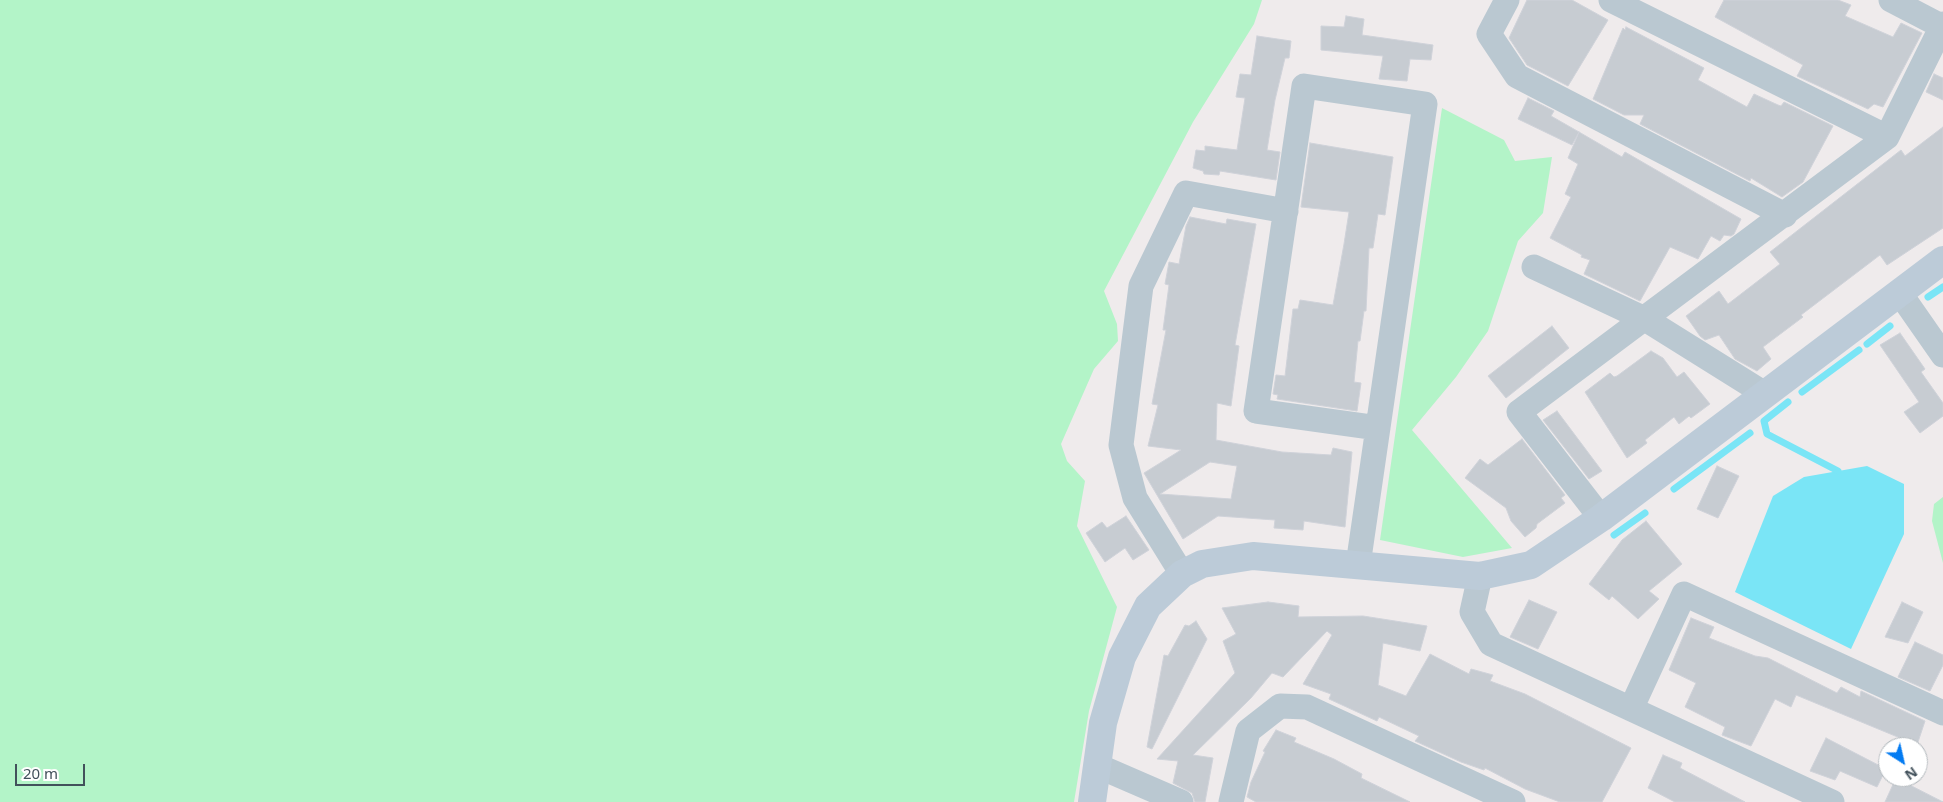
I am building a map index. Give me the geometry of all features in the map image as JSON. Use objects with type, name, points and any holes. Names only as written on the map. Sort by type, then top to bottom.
[{"type":"street","points":[[1507,0],[1489,34],[1517,76],[1785,215]]},
{"type":"street","points":[[1610,0],[1887,136]]},
{"type":"street","points":[[1601,518],[1519,412],[1785,215],[1887,136],[1943,25],[1892,0]]},
{"type":"street","points":[[1358,565],[1378,428],[1425,104],[1304,86],[1256,411],[1378,428]]},
{"type":"street","points":[[1182,574],[1135,498],[1121,445],[1141,286],[1186,193],[1286,211]]},
{"type":"street","points":[[1092,802],[1103,723],[1122,657],[1148,606],[1182,574],[1202,564],[1253,556],[1480,576],[1532,565],[1601,518],[1943,260]]},
{"type":"street","points":[[1534,266],[1645,318],[1765,394]]},
{"type":"street","points":[[1899,292],[1943,354]]},
{"type":"street","points":[[1480,576],[1472,612],[1491,644],[1832,802]]},
{"type":"street","points":[[1631,709],[1684,594],[1943,713]]},
{"type":"street","points":[[1230,802],[1248,731],[1280,706],[1307,707],[1513,802]]},
{"type":"street","points":[[1098,766],[1181,802]]},
{"type":"green space","points":[[0,0],[1262,0],[1254,24],[1193,122],[1104,291],[1117,324],[1118,341],[1094,369],[1061,444],[1067,461],[1085,481],[1077,526],[1117,607],[1089,711],[1074,802],[0,802]]},
{"type":"green space","points":[[1442,108],[1504,140],[1515,161],[1552,157],[1543,213],[1518,241],[1488,331],[1456,377],[1412,430],[1512,548],[1463,557],[1380,540]]},
{"type":"green space","points":[[1943,497],[1943,563],[1932,521],[1934,504]]},
{"type":"water","points":[[1867,466],[1904,484],[1904,534],[1851,649],[1735,592],[1773,496],[1804,477]]},
{"type":"building","points":[[1527,0],[1572,0],[1608,20],[1568,86],[1527,65],[1509,38]]},
{"type":"building","points":[[1724,0],[1838,0],[1851,5],[1845,16],[1893,37],[1901,23],[1922,33],[1883,107],[1874,104],[1868,109],[1797,76],[1803,65],[1715,17]]},
{"type":"building","points":[[1346,16],[1364,19],[1362,35],[1433,45],[1431,60],[1410,59],[1407,81],[1379,79],[1383,56],[1321,50],[1321,26],[1344,27]]},
{"type":"building","points":[[1626,27],[1704,68],[1698,80],[1747,107],[1754,94],[1781,106],[1784,102],[1833,126],[1803,182],[1782,197],[1751,178],[1750,181],[1640,124],[1644,115],[1624,115],[1593,99],[1623,28],[1625,30]]},
{"type":"building","points":[[1257,36],[1291,41],[1289,58],[1285,58],[1275,100],[1267,150],[1280,152],[1276,180],[1220,171],[1219,175],[1204,174],[1203,171],[1193,168],[1196,150],[1205,151],[1205,146],[1237,150],[1245,98],[1236,97],[1240,74],[1251,75]]},
{"type":"building","points":[[1934,74],[1943,78],[1943,100],[1926,92]]},
{"type":"building","points":[[1528,98],[1554,111],[1551,116],[1579,132],[1572,145],[1518,119]]},
{"type":"building","points":[[1943,127],[1943,228],[1887,265],[1880,255],[1801,315],[1803,317],[1763,347],[1771,359],[1757,371],[1735,359],[1719,335],[1705,340],[1700,336],[1686,316],[1719,291],[1728,304],[1780,264],[1770,252],[1901,150],[1905,156]]},
{"type":"building","points":[[1579,132],[1622,157],[1625,152],[1741,219],[1734,234],[1731,236],[1724,235],[1720,241],[1711,236],[1698,259],[1670,247],[1640,301],[1584,274],[1590,260],[1581,257],[1582,255],[1550,238],[1571,197],[1565,194],[1578,164],[1568,158]]},
{"type":"building","points":[[1310,143],[1393,157],[1385,215],[1378,214],[1373,248],[1369,248],[1366,311],[1364,311],[1360,341],[1358,341],[1354,382],[1361,383],[1357,411],[1277,399],[1278,395],[1273,394],[1276,375],[1285,376],[1293,309],[1298,309],[1300,300],[1333,305],[1349,212],[1301,207]]},
{"type":"building","points":[[1190,217],[1226,224],[1227,219],[1256,224],[1235,345],[1239,346],[1231,406],[1217,403],[1216,440],[1282,452],[1331,455],[1333,448],[1352,452],[1345,527],[1304,521],[1303,530],[1274,528],[1275,520],[1218,516],[1183,539],[1144,473],[1181,450],[1148,446],[1158,405],[1152,404],[1166,330],[1163,330],[1169,285],[1165,284],[1169,262],[1179,264],[1186,226]],"holes":[[[1210,462],[1237,466],[1231,499],[1160,494]]]},
{"type":"building","points":[[1552,326],[1569,348],[1506,398],[1488,376]]},
{"type":"building","points":[[1900,333],[1925,369],[1921,372],[1943,403],[1943,416],[1920,433],[1904,412],[1919,402],[1880,345]]},
{"type":"building","points":[[1651,351],[1663,358],[1677,377],[1684,372],[1710,404],[1679,424],[1674,417],[1645,440],[1647,443],[1627,458],[1585,392],[1610,373],[1614,377],[1617,376]]},
{"type":"building","points":[[1557,411],[1602,471],[1589,479],[1543,420]]},
{"type":"building","points":[[1522,439],[1565,495],[1561,498],[1565,503],[1537,524],[1536,528],[1525,537],[1511,521],[1506,508],[1465,478],[1480,459],[1488,465]]},
{"type":"building","points":[[1717,466],[1739,476],[1718,518],[1697,509]]},
{"type":"building","points":[[1126,516],[1149,550],[1133,560],[1125,548],[1105,562],[1086,533],[1102,522],[1107,528]]},
{"type":"building","points":[[1646,521],[1682,564],[1649,591],[1659,599],[1638,619],[1612,596],[1609,600],[1589,584],[1622,540]]},
{"type":"building","points":[[1529,600],[1557,612],[1538,649],[1510,637]]},
{"type":"building","points":[[1268,602],[1299,606],[1298,617],[1363,616],[1427,626],[1420,651],[1383,643],[1378,685],[1406,696],[1430,654],[1469,674],[1471,669],[1493,675],[1490,681],[1525,694],[1631,748],[1602,802],[1560,802],[1525,789],[1485,768],[1484,770],[1461,762],[1415,741],[1419,736],[1379,717],[1377,721],[1329,699],[1331,694],[1303,684],[1332,635],[1327,631],[1283,677],[1272,673],[1251,698],[1193,755],[1213,758],[1205,802],[1195,802],[1192,793],[1173,783],[1178,761],[1157,759],[1235,673],[1223,641],[1236,634],[1222,608]]},
{"type":"building","points":[[1902,602],[1923,612],[1908,643],[1885,637]]},
{"type":"building","points":[[1691,618],[1714,627],[1709,638],[1755,656],[1768,658],[1837,693],[1841,687],[1860,697],[1861,691],[1925,721],[1920,737],[1898,737],[1796,695],[1791,707],[1775,699],[1751,746],[1722,735],[1725,727],[1685,707],[1696,683],[1669,670]]},
{"type":"building","points":[[1196,621],[1207,639],[1152,749],[1147,747],[1164,655],[1168,656],[1185,625],[1189,626]]},
{"type":"building","points":[[1915,642],[1943,655],[1943,665],[1930,691],[1898,677]]},
{"type":"building","points":[[1276,730],[1296,738],[1294,742],[1334,759],[1362,774],[1361,778],[1410,802],[1256,802],[1247,797],[1251,782],[1265,752],[1263,751]]},
{"type":"building","points":[[1826,738],[1878,765],[1878,785],[1877,787],[1840,771],[1835,780],[1810,771]]},
{"type":"building","points":[[1663,755],[1682,763],[1680,768],[1745,802],[1675,802],[1648,788]]},
{"type":"building","points":[[1892,787],[1914,787],[1943,802],[1885,802]]},
{"type":"waterway","points":[[1928,297],[1943,287]]},
{"type":"waterway","points":[[1867,344],[1890,326]]},
{"type":"waterway","points":[[1802,392],[1859,350]]},
{"type":"waterway","points":[[1788,402],[1764,421],[1767,434],[1838,471]]},
{"type":"waterway","points":[[1674,489],[1750,433]]},
{"type":"waterway","points":[[1614,535],[1645,513]]}]
